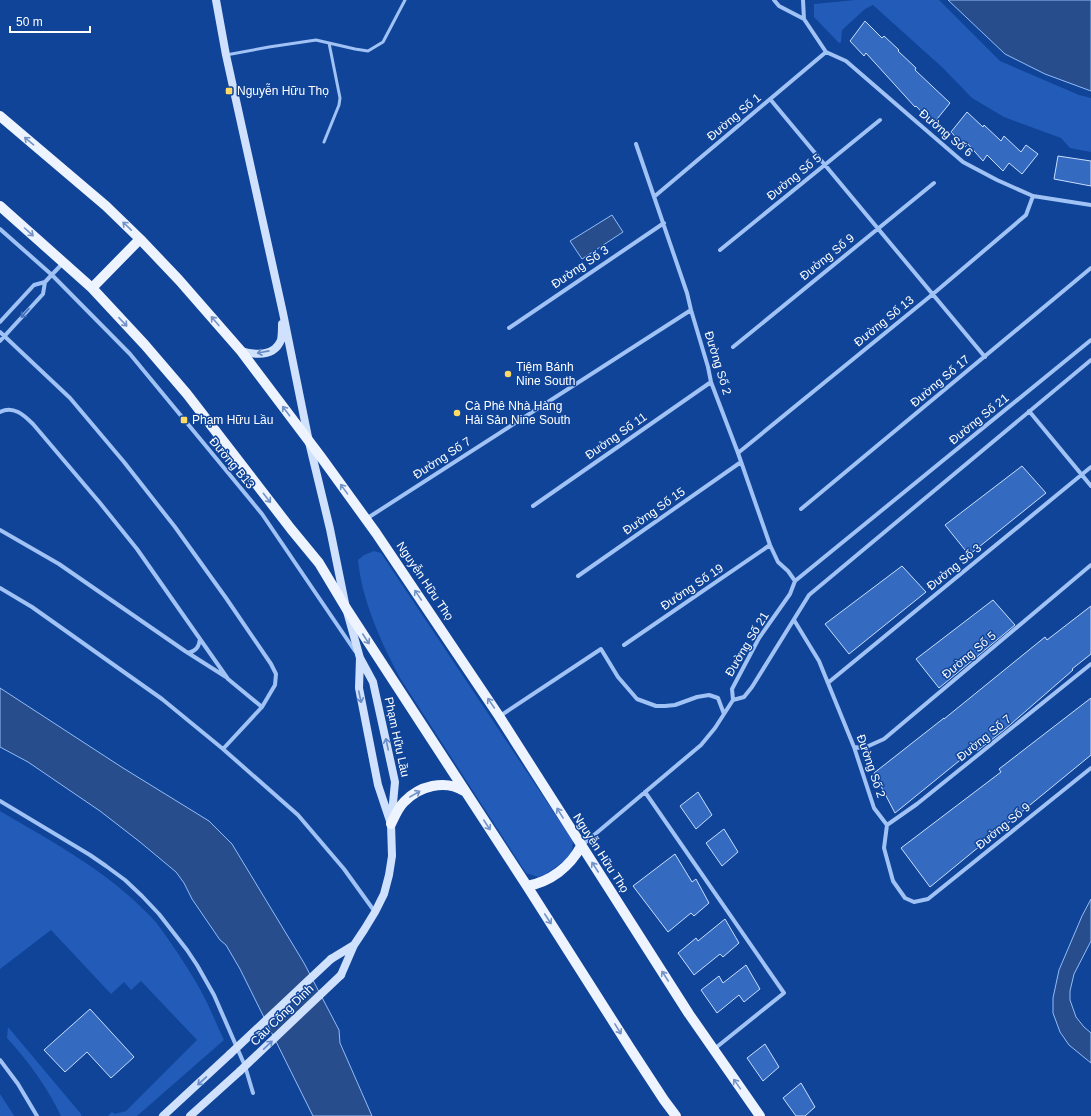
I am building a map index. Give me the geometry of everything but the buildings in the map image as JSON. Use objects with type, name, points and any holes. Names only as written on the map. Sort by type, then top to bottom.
[{"type":"main road","name":"Phạm Hữu Lầu","points":[[216,0],[226,55],[346,608],[360,658],[373,682],[395,782],[391,824],[392,856],[384,894],[375,912],[354,945],[341,975]]},
{"type":"main road","name":"Nguyễn Hữu Thọ","points":[[0,116],[106,206],[140,239],[179,280],[241,351],[310,442],[376,533],[499,716],[689,1014],[760,1116]]},
{"type":"main road","points":[[0,206],[92,288],[145,345],[187,394],[286,523],[319,563],[346,608],[527,886],[630,1048],[676,1116]]},
{"type":"main road","points":[[92,288],[140,239]]},
{"type":"main road","points":[[241,351],[252,354],[264,354],[275,349],[281,339],[283,313]]},
{"type":"main road","name":"Phạm Hữu Lầu","points":[[360,658],[359,688],[378,785],[391,824]]},
{"type":"main road","points":[[391,824],[403,803],[409,797],[418,792],[438,785],[449,785],[466,792]]},
{"type":"main road","points":[[527,886],[535,885],[549,879],[560,871],[571,862],[581,846]]},
{"type":"main road","name":"Phạm Hữu Lầu","points":[[330,959],[354,945]]},
{"type":"main road","name":"Cầu Cống Dinh","points":[[163,1116],[330,959]]},
{"type":"main road","name":"Cầu Cống Dinh","points":[[190,1116],[240,1072],[341,975]]},
{"type":"street","points":[[774,0],[780,6],[804,19],[826,52]]},
{"type":"street","points":[[803,0],[804,19]]},
{"type":"street","name":"Đường Số 1","points":[[655,196],[826,52]]},
{"type":"street","name":"Đường Số 6","points":[[826,52],[846,61],[963,162],[997,180],[1033,196],[1091,205]]},
{"type":"street","points":[[770,99],[985,356]]},
{"type":"street","name":"Đường Số 5","points":[[720,250],[880,120]]},
{"type":"street","name":"Đường Số 2","points":[[636,144],[688,293],[691,310],[711,382],[738,453],[770,545],[778,562],[795,581]]},
{"type":"street","name":"Đường Số 9","points":[[733,347],[934,183]]},
{"type":"street","name":"Đường Số 13","points":[[738,453],[933,294],[1026,215],[1033,196]]},
{"type":"street","name":"Đường Số 3","points":[[508,328],[664,223]]},
{"type":"street","name":"Đường B13","points":[[0,229],[52,275],[130,354],[262,514],[360,658]]},
{"type":"street","points":[[0,322],[34,285],[45,282],[63,263]]},
{"type":"street","name":"Đường Số 17","points":[[802,509],[1091,268]]},
{"type":"street","points":[[0,341],[43,294],[45,282]]},
{"type":"street","name":"Đường Số 7","points":[[366,519],[691,310]]},
{"type":"street","points":[[0,332],[70,398],[119,456],[176,527],[271,664],[276,674],[275,685],[262,707],[223,748]]},
{"type":"street","name":"Đường Số 21","points":[[733,700],[732,689],[735,683],[759,638],[790,594],[795,581],[1091,340]]},
{"type":"street","points":[[581,846],[701,745],[733,700],[744,697],[752,687],[809,595],[1091,360]]},
{"type":"street","name":"Đường Số 11","points":[[533,506],[711,382]]},
{"type":"street","points":[[0,412],[5,409],[14,410],[24,415],[33,424],[137,549],[228,679]]},
{"type":"street","points":[[1029,411],[1091,486]]},
{"type":"street","name":"Đường Số 15","points":[[578,576],[741,462]]},
{"type":"street","name":"Đường Số 3","points":[[829,682],[1091,467]]},
{"type":"street","points":[[0,530],[59,564],[228,679],[262,707]]},
{"type":"street","name":"Đường Số 19","points":[[624,645],[770,545]]},
{"type":"street","name":"Đường Số 5","points":[[854,747],[864,748],[884,739],[1091,565]]},
{"type":"street","points":[[0,588],[32,607],[162,699],[223,748],[298,815],[344,869],[375,912]]},
{"type":"street","name":"Đường Số 2","points":[[794,620],[819,661],[829,682],[854,747],[874,808],[887,825]]},
{"type":"street","points":[[188,653],[197,649],[200,639]]},
{"type":"street","points":[[499,716],[601,649],[618,677],[637,699],[656,706],[675,705],[696,697],[709,695],[718,698],[724,714]]},
{"type":"street","name":"Đường Số 7","points":[[887,825],[917,804],[1091,664]]},
{"type":"street","name":"Đường Số 9","points":[[887,825],[884,848],[893,881],[905,898],[914,902],[928,899],[1091,768]]},
{"type":"street","points":[[644,792],[784,993],[713,1050]]},
{"type":"street","points":[[0,801],[90,854],[130,885],[159,914],[187,950],[214,994],[245,1066],[253,1093]]},
{"type":"street","points":[[0,1060],[18,1084],[37,1116]]},
{"type":"lane","points":[[226,55],[316,40],[368,51],[383,42],[405,0]]},
{"type":"lane","points":[[324,142],[339,105],[340,98],[329,43]]},
{"type":"shaded area","points":[[855,0],[939,0],[1000,61],[1079,95],[1091,98],[1091,152],[1070,148],[1061,138],[1004,117],[972,98],[943,68],[873,5],[865,9],[842,30],[841,42],[839,43],[814,17],[814,4]]},
{"type":"shaded area","points":[[948,0],[1091,0],[1091,91],[1045,74],[1005,54]]},
{"type":"shaded area","points":[[612,215],[623,232],[582,259],[570,241]]},
{"type":"shaded area","points":[[374,551],[381,553],[573,841],[572,852],[564,861],[545,875],[538,877],[526,873],[400,678],[373,621],[360,575],[358,560],[364,555]]},
{"type":"shaded area","points":[[0,688],[123,768],[209,821],[232,844],[304,963],[339,1030],[340,1043],[372,1116],[313,1116],[240,969],[226,945],[220,940],[192,899],[184,883],[176,872],[100,811],[28,762],[0,747]]},
{"type":"shaded area","points":[[0,811],[99,872],[135,901],[152,918],[172,945],[201,991],[224,1040],[137,1116],[108,1116],[112,1112],[115,1114],[126,1111],[197,1040],[141,981],[131,990],[124,982],[111,994],[51,930],[0,969]]},
{"type":"shaded area","points":[[1091,899],[1091,941],[1074,974],[1070,991],[1070,1000],[1076,1017],[1091,1033],[1091,1063],[1069,1045],[1060,1032],[1053,1013],[1053,998],[1059,970],[1082,916]]},
{"type":"shaded area","points":[[8,1027],[81,1114],[81,1116],[61,1116],[37,1075],[7,1038]]},
{"type":"shaded area","points":[[0,1094],[13,1114],[14,1116],[0,1116]]},
{"type":"place","name":"Nguyễn Hữu Thọ","points":[[229,91]]},
{"type":"place","name":"Tiệm Bánh Nine South","points":[[508,374]]},
{"type":"place","name":"Cà Phê Nhà Hàng Hải Sản Nine South","points":[[457,413]]},
{"type":"place","name":"Phạm Hữu Lầu","points":[[184,420]]}]
